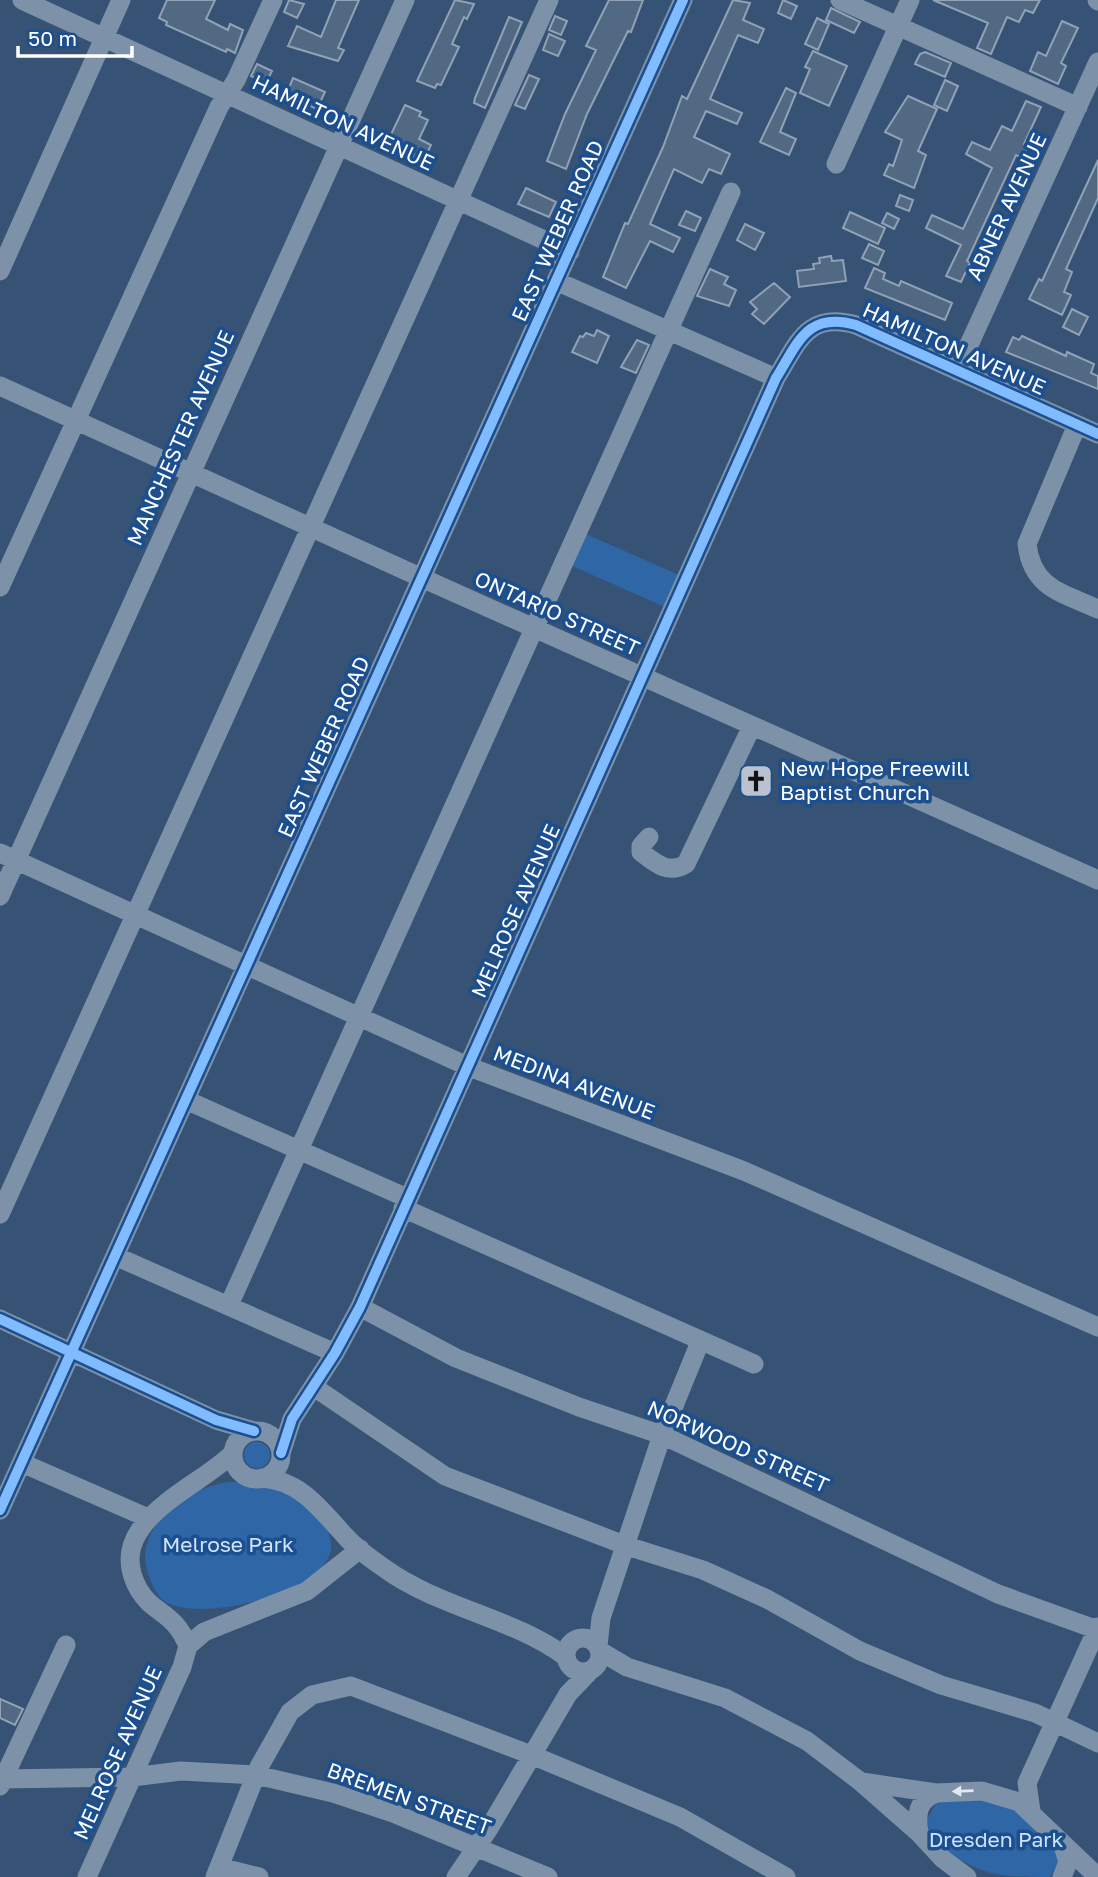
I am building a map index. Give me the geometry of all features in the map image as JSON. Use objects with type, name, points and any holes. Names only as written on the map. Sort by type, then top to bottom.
[{"type":"street","name":"HAMILTON AVENUE","points":[[22,0],[569,252]]},
{"type":"street","points":[[0,271],[121,0]]},
{"type":"street","points":[[0,587],[74,419],[273,0]]},
{"type":"street","name":"MANCHESTER AVENUE","points":[[0,896],[8,857],[190,473],[405,0]]},
{"type":"street","points":[[0,1214],[549,0]]},
{"type":"street","name":"EAST WEBER ROAD","points":[[0,1510],[683,0]]},
{"type":"street","points":[[840,0],[1078,107]]},
{"type":"street","points":[[836,164],[910,0]]},
{"type":"street","name":"ABNER AVENUE","points":[[957,371],[1098,62]]},
{"type":"street","points":[[229,1304],[731,192]]},
{"type":"street","points":[[556,281],[776,379]]},
{"type":"street","name":"HAMILTON AVENUE","points":[[776,379],[806,331],[821,322],[839,320],[1098,434]]},
{"type":"street","name":"MELROSE AVENUE","points":[[280,1457],[292,1419],[335,1353],[360,1307],[776,379]]},
{"type":"street","name":"ONTARIO STREET","points":[[0,386],[1098,880]]},
{"type":"street","points":[[1077,425],[1027,544],[1029,564],[1040,581],[1098,609]]},
{"type":"street","points":[[649,837],[641,846],[641,852],[655,863],[668,869],[686,864],[752,726]]},
{"type":"street","name":"MEDINA AVENUE","points":[[8,857],[467,1066],[744,1171],[1098,1327]]},
{"type":"street","points":[[186,1100],[299,1150],[700,1342],[754,1364]]},
{"type":"street","points":[[115,1256],[335,1353]]},
{"type":"street","name":"NORWOOD STREET","points":[[360,1307],[456,1358],[579,1407],[662,1434],[998,1594],[1098,1629]]},
{"type":"street","points":[[0,1319],[216,1420],[260,1431],[276,1440],[289,1483]]},
{"type":"street","points":[[456,1877],[534,1756],[568,1694],[601,1618],[662,1434],[700,1342]]},
{"type":"street","points":[[314,1387],[445,1476],[740,1586],[860,1651],[916,1675],[1055,1722],[1098,1743]]},
{"type":"street","name":"MELROSE AVENUE","points":[[260,1431],[292,1419]]},
{"type":"street","points":[[216,1420],[234,1449],[236,1467],[255,1478],[273,1473],[280,1457]]},
{"type":"street","points":[[260,1431],[243,1435],[216,1470],[170,1497],[148,1518],[132,1550],[131,1569],[139,1590],[181,1628],[188,1646],[219,1624],[307,1591],[360,1549]]},
{"type":"street","points":[[22,1463],[148,1518]]},
{"type":"street","points":[[216,1470],[289,1483],[326,1512],[347,1539],[386,1569],[461,1609],[545,1641],[725,1698],[807,1741],[861,1782],[919,1833],[943,1859],[967,1877]]},
{"type":"street","points":[[1005,1797],[1015,1794],[1027,1783],[1098,1629]]},
{"type":"street","points":[[1,1782],[66,1645]]},
{"type":"street","name":"MELROSE AVENUE","points":[[87,1877],[182,1667],[188,1646]]},
{"type":"street","points":[[258,1877],[217,1872],[256,1775],[290,1712],[312,1695],[351,1686],[534,1756],[680,1817],[786,1877]]},
{"type":"street","name":"BREMEN STREET","points":[[1,1782],[132,1777],[181,1771],[256,1775],[333,1793],[477,1847],[548,1877]]},
{"type":"street","points":[[861,1782],[936,1793],[982,1791],[1005,1797],[1031,1811],[1063,1846],[1098,1877]]},
{"type":"street","points":[[1027,1783],[1031,1811]]},
{"type":"street","points":[[919,1833],[918,1810],[927,1797],[936,1793]]},
{"type":"street","points":[[1062,1877],[1068,1862],[1063,1846]]},
{"type":"green space","points":[[586,534],[679,575],[665,607],[572,566]]},
{"type":"green space","points":[[257,1442],[266,1446],[270,1455],[266,1464],[257,1468],[248,1464],[244,1455],[248,1446]]},
{"type":"green space","name":"Melrose Park","points":[[229,1482],[275,1489],[305,1504],[326,1527],[331,1542],[328,1560],[313,1575],[291,1589],[263,1599],[206,1609],[181,1607],[164,1601],[154,1588],[146,1566],[146,1546],[154,1528],[168,1511],[187,1497],[207,1487]]},
{"type":"green space","name":"Dresden Park","points":[[969,1796],[1016,1809],[1057,1850],[1058,1863],[1050,1877],[995,1874],[971,1866],[936,1840],[930,1833],[927,1819],[937,1802]]},
{"type":"building","points":[[167,0],[215,0],[206,19],[228,30],[230,24],[243,30],[235,53],[227,49],[226,52],[166,25],[167,22],[159,18]]},
{"type":"building","points":[[289,0],[304,4],[297,18],[284,12]]},
{"type":"building","points":[[336,0],[359,0],[338,48],[344,50],[338,61],[288,46],[297,26],[321,37]]},
{"type":"building","points":[[455,0],[474,4],[467,19],[464,17],[452,44],[459,47],[441,85],[437,84],[435,88],[417,81]]},
{"type":"building","points":[[609,0],[643,0],[631,32],[628,31],[587,114],[566,169],[547,161],[565,114],[596,50],[586,46]]},
{"type":"building","points":[[733,0],[750,3],[743,20],[764,29],[758,43],[738,35],[710,99],[742,113],[737,124],[706,111],[694,137],[730,154],[721,174],[709,169],[702,183],[674,169],[650,224],[680,238],[673,252],[650,241],[626,288],[603,277],[625,223],[628,224],[663,147],[682,96],[687,99]]},
{"type":"building","points":[[783,0],[797,6],[791,19],[778,13]]},
{"type":"building","points":[[933,0],[1040,0],[1033,13],[1025,10],[1019,22],[1007,17],[991,54],[977,48],[988,23]]},
{"type":"building","points":[[831,8],[860,22],[854,33],[826,20]]},
{"type":"building","points":[[555,16],[567,21],[561,35],[549,30]]},
{"type":"building","points":[[509,17],[522,22],[485,108],[474,103],[475,98]]},
{"type":"building","points":[[817,18],[829,24],[818,50],[805,44]]},
{"type":"building","points":[[1062,21],[1078,28],[1061,63],[1066,66],[1058,84],[1030,71],[1038,52],[1046,56]]},
{"type":"building","points":[[549,34],[565,41],[558,56],[543,50]]},
{"type":"building","points":[[813,51],[847,66],[829,106],[800,93],[810,69],[805,67]]},
{"type":"building","points":[[925,52],[951,63],[945,77],[915,64],[920,54]]},
{"type":"building","points":[[257,64],[272,71],[266,83],[251,76]]},
{"type":"building","points":[[529,75],[539,79],[525,109],[515,105]]},
{"type":"building","points":[[293,78],[325,92],[317,109],[286,95]]},
{"type":"building","points":[[945,80],[958,86],[947,111],[934,105]]},
{"type":"building","points":[[786,88],[796,93],[780,132],[796,139],[789,155],[760,142]]},
{"type":"building","points":[[908,96],[937,109],[918,151],[926,155],[914,188],[884,175],[889,164],[893,166],[902,140],[885,132]]},
{"type":"building","points":[[1026,101],[1041,107],[1024,144],[1028,146],[1022,158],[1016,155],[967,261],[970,263],[961,282],[946,276],[961,245],[926,228],[932,215],[963,229],[992,168],[966,154],[972,142],[990,150],[1002,126],[1012,131]]},
{"type":"building","points":[[405,105],[421,112],[419,116],[428,120],[419,139],[431,145],[425,158],[415,154],[414,157],[386,145]]},
{"type":"building","points":[[1098,160],[1098,198],[1066,269],[1072,272],[1064,292],[1071,295],[1062,315],[1029,299],[1039,279],[1042,281]]},
{"type":"building","points":[[526,188],[556,202],[549,217],[518,204]]},
{"type":"building","points":[[900,195],[913,200],[909,211],[896,206]]},
{"type":"building","points":[[686,211],[701,218],[695,231],[679,225]]},
{"type":"building","points":[[850,212],[885,228],[878,244],[843,228]]},
{"type":"building","points":[[887,213],[899,219],[894,229],[882,223]]},
{"type":"building","points":[[745,224],[764,233],[755,250],[737,240]]},
{"type":"building","points":[[869,244],[884,251],[878,265],[862,258]]},
{"type":"building","points":[[831,256],[832,261],[843,260],[846,281],[799,287],[797,271],[814,269],[813,264],[820,263],[819,258]]},
{"type":"building","points":[[874,268],[885,273],[883,279],[899,286],[901,281],[952,303],[945,320],[865,288]]},
{"type":"building","points":[[710,269],[728,277],[724,284],[736,290],[729,306],[697,296]]},
{"type":"building","points":[[774,283],[790,297],[764,324],[752,314],[757,309],[750,302]]},
{"type":"building","points":[[1072,309],[1088,317],[1079,335],[1063,327]]},
{"type":"building","points":[[597,330],[609,336],[597,363],[572,352],[580,336],[583,337],[586,333],[594,336]]},
{"type":"building","points":[[1022,336],[1066,356],[1067,352],[1094,364],[1091,373],[1098,376],[1098,389],[1006,352],[1013,337],[1019,340]]},
{"type":"building","points":[[637,340],[649,345],[636,373],[621,367]]},
{"type":"building","points":[[0,1699],[23,1709],[15,1725],[0,1718]]},
{"type":"cycle path","points":[[0,1510],[683,0]]},
{"type":"cycle path","points":[[281,1453],[292,1419],[335,1353],[360,1307],[776,378],[798,342],[815,326],[826,322],[856,325],[1098,434]]},
{"type":"cycle path","points":[[0,1319],[216,1420],[254,1431]]},
{"type":"place","name":"New Hope Freewill Baptist Church","points":[[756,781]]}]
